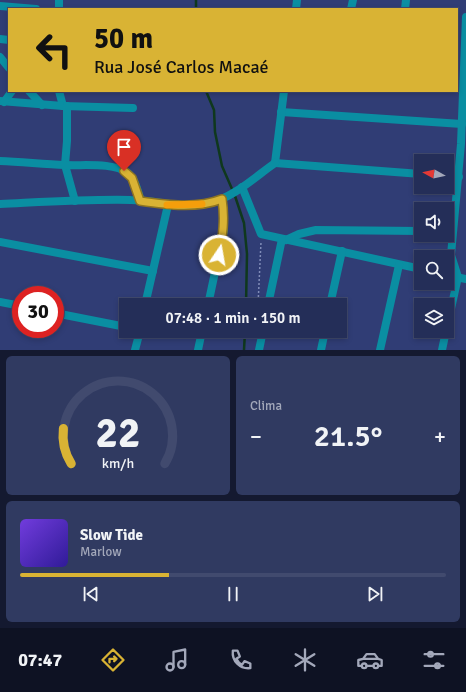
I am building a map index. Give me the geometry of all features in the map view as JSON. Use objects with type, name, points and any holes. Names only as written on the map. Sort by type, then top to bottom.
[{"type":"street","points":[[0,6],[24,8]]},
{"type":"street","points":[[454,208],[459,177],[462,124],[463,29],[466,17]]},
{"type":"street","points":[[0,57],[8,67]]},
{"type":"street","points":[[2,101],[11,92]]},
{"type":"street","points":[[30,92],[42,105]]},
{"type":"street","points":[[59,92],[65,106],[67,147],[65,165],[75,201]]},
{"type":"street","points":[[275,163],[284,92]]},
{"type":"street","points":[[2,101],[42,105],[133,108]]},
{"type":"street","points":[[281,112],[462,124]]},
{"type":"street","points":[[0,161],[65,165],[100,165],[124,171],[132,178],[140,201]]},
{"type":"street","points":[[0,204],[133,200],[168,205],[198,205],[222,199],[242,187],[275,163],[414,173]]},
{"type":"street","points":[[454,177],[459,177]]},
{"type":"street","points":[[242,187],[261,234],[414,268]]},
{"type":"street","points":[[209,298],[224,230],[222,199]]},
{"type":"street","points":[[147,298],[168,205]]},
{"type":"street","points":[[284,239],[316,230],[362,229],[414,231]]},
{"type":"street","points":[[270,298],[284,239]]},
{"type":"street","points":[[0,242],[153,271]]},
{"type":"street","points":[[332,298],[342,251]]},
{"type":"street","points":[[380,350],[399,265]]},
{"type":"street","points":[[454,265],[462,278],[454,304]]},
{"type":"street","points":[[0,302],[12,304]]},
{"type":"street","points":[[64,315],[119,326]]},
{"type":"street","points":[[136,350],[139,338]]},
{"type":"street","points":[[198,350],[201,338]]},
{"type":"street","points":[[259,350],[262,338]]},
{"type":"street","points":[[321,350],[324,338]]},
{"type":"street","points":[[442,350],[445,338]]},
{"type":"path","points":[[258,298],[261,234]]},
{"type":"waterway","points":[[196,0],[196,8]]},
{"type":"waterway","points":[[206,92],[214,110],[215,132],[222,166],[232,189]]},
{"type":"waterway","points":[[235,196],[244,223],[247,254],[246,298]]},
{"type":"waterway","points":[[244,350],[245,338]]},
{"type":"slow traffic","points":[[167,205],[202,204]]},
{"type":"route","points":[[124,171],[132,178],[137,188],[140,201],[168,205],[198,205],[222,199],[224,230],[219,255]]}]
